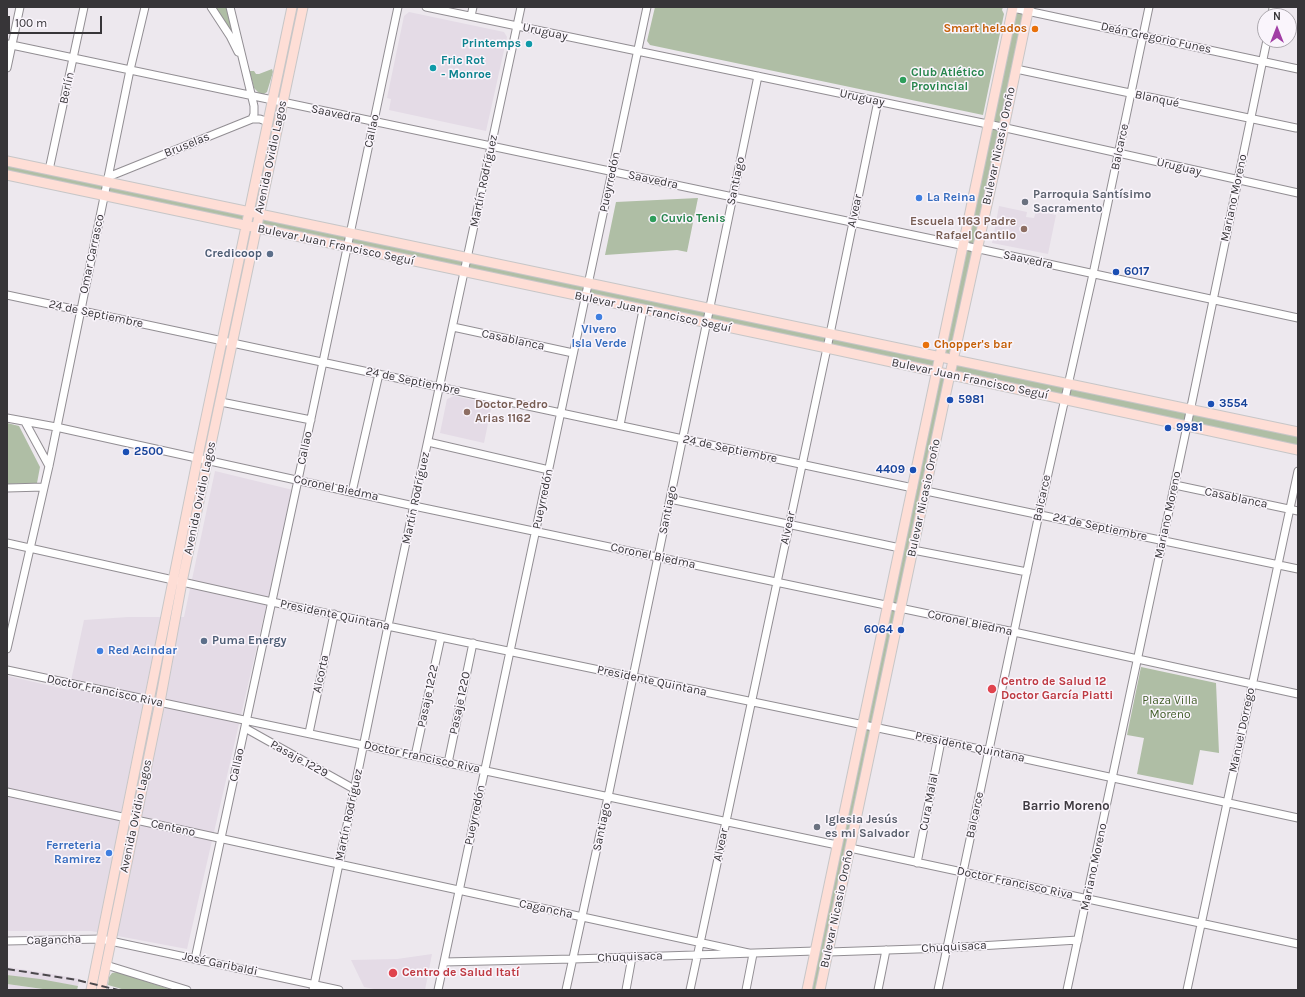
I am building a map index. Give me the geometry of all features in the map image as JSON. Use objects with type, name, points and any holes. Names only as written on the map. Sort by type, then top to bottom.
[{"type":"main road","name":"Avenida Ovidio Lagos","points":[[101,990],[160,702],[198,458],[292,7]]},
{"type":"main road","name":"Avenida Ovidio Lagos","points":[[90,990],[149,700],[209,460],[303,7]]},
{"type":"main road","name":"Bulevar Nicasio Oroño","points":[[807,990],[1013,8]]},
{"type":"main road","name":"Bulevar Nicasio Oroño","points":[[820,990],[1029,9]]},
{"type":"main road","name":"Bulevar Juan Francisco Seguí","points":[[7,161],[107,180],[249,212],[1298,432]]},
{"type":"main road","name":"Bulevar Juan Francisco Seguí","points":[[7,175],[347,248],[827,348],[1298,450]]},
{"type":"street","points":[[7,68],[9,45],[20,7]]},
{"type":"street","name":"Berlín","points":[[49,170],[84,7]]},
{"type":"street","name":"Omar Carrasco","points":[[7,649],[44,487],[130,70],[145,7]]},
{"type":"street","points":[[211,7],[230,36],[244,63]]},
{"type":"street","points":[[230,7],[254,110],[252,119],[260,119],[268,122]]},
{"type":"street","name":"Callao","points":[[195,959],[398,7]]},
{"type":"street","name":"Uruguay","points":[[426,7],[1004,127],[1298,193]]},
{"type":"street","points":[[471,16],[473,7]]},
{"type":"street","name":"Martín Rodríguez","points":[[313,987],[388,626],[521,7]]},
{"type":"street","name":"Pueyrredón","points":[[438,990],[647,7]]},
{"type":"street","name":"Balcarce","points":[[938,990],[1039,514],[1093,274],[1149,7]]},
{"type":"street","name":"Deán Gregorio Funes","points":[[1013,8],[1029,9],[1143,36],[1298,68]]},
{"type":"street","name":"Saavedra","points":[[9,45],[977,248],[1298,318]]},
{"type":"street","name":"Mariano Moreno","points":[[1067,990],[1175,485],[1265,48]]},
{"type":"street","name":"Blanqué","points":[[1016,69],[1298,128]]},
{"type":"street","name":"Santiago","points":[[566,990],[608,797],[758,76]]},
{"type":"street","name":"Alvear","points":[[690,990],[830,334],[878,101]]},
{"type":"street","name":"Bruselas","points":[[107,180],[252,119]]},
{"type":"street","name":"24 de Septiembre","points":[[7,295],[913,488]]},
{"type":"street","points":[[620,425],[643,310]]},
{"type":"street","name":"Casablanca","points":[[452,327],[573,353]]},
{"type":"street","points":[[352,492],[379,374]]},
{"type":"street","points":[[221,402],[311,420]]},
{"type":"street","name":"Coronel Biedma","points":[[7,418],[56,427],[414,506],[888,605],[1298,694]]},
{"type":"street","points":[[25,422],[48,466]]},
{"type":"street","points":[[428,442],[549,470]]},
{"type":"street","name":"Manuel Dorrego","points":[[1187,990],[1298,471]]},
{"type":"street","name":"Casablanca","points":[[1175,485],[1298,511]]},
{"type":"street","points":[[7,488],[44,487]]},
{"type":"street","name":"24 de Septiembre","points":[[926,490],[1298,568]]},
{"type":"street","points":[[670,499],[789,523],[900,548]]},
{"type":"street","name":"Presidente Quintana","points":[[7,543],[272,602],[875,727],[1298,818]]},
{"type":"street","points":[[913,550],[1027,572]]},
{"type":"street","name":"Alcorta","points":[[309,734],[334,614]]},
{"type":"street","name":"Pasaje 1222","points":[[415,756],[441,637]]},
{"type":"street","name":"Pasaje 1220","points":[[448,763],[473,643]]},
{"type":"street","name":"Doctor Francisco Riva","points":[[7,670],[160,702],[245,724],[309,734],[364,745],[838,845]]},
{"type":"street","name":"Pasaje 1229","points":[[245,724],[354,789]]},
{"type":"street","name":"Cura Malal","points":[[917,863],[941,741]]},
{"type":"street","name":"Centeno","points":[[7,792],[339,864]]},
{"type":"street","name":"Doctor Francisco Riva","points":[[850,848],[1298,944]]},
{"type":"street","name":"Cagancha","points":[[339,864],[754,954]]},
{"type":"street","name":"Cagancha","points":[[7,941],[101,939]]},
{"type":"street","name":"José Garibaldi","points":[[101,939],[195,959],[313,987],[339,990]]},
{"type":"street","name":"Chuquisaca","points":[[829,952],[946,948],[1078,940]]},
{"type":"street","points":[[878,990],[886,950]]},
{"type":"street","name":"Chuquisaca","points":[[444,962],[573,960],[815,951]]},
{"type":"street","points":[[746,990],[754,954]]},
{"type":"street","points":[[626,990],[632,957]]},
{"type":"street","points":[[106,965],[187,990]]},
{"type":"shaded area","name":"Fric Rot - Monroe","points":[[409,12],[504,32],[507,37],[486,131],[389,110],[391,99],[387,98],[404,16]]},
{"type":"shaded area","name":"Escuela 1163 Padre Rafael Cantilo","points":[[999,206],[1027,212],[1026,217],[1034,218],[1036,211],[1056,215],[1048,254],[992,243]]},
{"type":"shaded area","name":"Doctor Pedro Arias 1162","points":[[454,396],[492,404],[484,443],[440,433],[447,399]]},
{"type":"shaded area","points":[[215,471],[293,490],[187,949],[91,931],[7,931],[7,678],[8,676],[69,690],[84,620],[128,617],[184,617]]},
{"type":"shaded area","name":"Centro de Salud Itatí","points":[[432,954],[425,990],[379,990],[364,987],[351,960],[397,959]]},
{"type":"shaded area","points":[[7,967],[80,979],[78,986],[7,975]]},
{"type":"shaded area","points":[[7,984],[35,988],[51,990],[7,990]]},
{"type":"green space","points":[[214,7],[226,7],[233,33]]},
{"type":"green space","name":"Club Atlético Provincial","points":[[655,7],[1003,7],[1002,10],[1004,14],[983,115],[650,45],[647,41]]},
{"type":"green space","points":[[1013,7],[1029,7],[953,360],[940,358]]},
{"type":"green space","points":[[272,69],[273,72],[267,92],[260,94],[254,88],[250,71],[254,71],[256,74],[259,74]]},
{"type":"green space","points":[[7,161],[940,358],[937,372],[7,175]]},
{"type":"green space","name":"Cuvio Tenis","points":[[698,198],[687,252],[677,250],[605,255],[616,202]]},
{"type":"green space","points":[[953,360],[1298,432],[1298,450],[950,375]]},
{"type":"green space","points":[[937,372],[950,375],[820,990],[807,990]]},
{"type":"green space","points":[[7,423],[19,426],[40,467],[37,483],[7,484]]},
{"type":"green space","name":"Plaza Villa Moreno","points":[[1141,667],[1216,683],[1219,753],[1200,750],[1193,785],[1137,774],[1144,738],[1127,735]]},
{"type":"green space","points":[[117,972],[173,990],[125,990],[108,985],[109,977],[112,973]]},
{"type":"green space","points":[[7,975],[78,986],[77,990],[50,990],[7,984]]},
{"type":"railway","points":[[7,969],[77,980],[118,990]]},
{"type":"place","name":"Smart helados","points":[[1035,29]]},
{"type":"place","name":"Printemps","points":[[529,44]]},
{"type":"place","name":"Fric Rot - Monroe","points":[[433,68]]},
{"type":"place","name":"Club Atlético Provincial","points":[[903,80]]},
{"type":"place","name":"La Reina","points":[[919,198]]},
{"type":"place","name":"Parroquia Santísimo Sacramento","points":[[1025,202]]},
{"type":"place","name":"Cuvio Tenis","points":[[653,219]]},
{"type":"place","name":"Escuela 1163 Padre Rafael Cantilo","points":[[1024,229]]},
{"type":"place","name":"Credicoop","points":[[270,254]]},
{"type":"place","name":"6017","points":[[1116,272]]},
{"type":"place","name":"Vivero Isla Verde","points":[[599,317]]},
{"type":"place","name":"Chopper's bar","points":[[926,345]]},
{"type":"place","name":"5981","points":[[950,400]]},
{"type":"place","name":"3554","points":[[1211,404]]},
{"type":"place","name":"Doctor Pedro Arias 1162","points":[[467,412]]},
{"type":"place","name":"9981","points":[[1168,428]]},
{"type":"place","name":"2500","points":[[126,452]]},
{"type":"place","name":"4409","points":[[913,470]]},
{"type":"place","name":"6064","points":[[901,630]]},
{"type":"place","name":"Puma Energy","points":[[204,641]]},
{"type":"place","name":"Red Acindar","points":[[100,651]]},
{"type":"place","name":"Centro de Salud 12 Doctor García Piatti","points":[[992,689]]},
{"type":"place","name":"Iglesia Jesús es mi Salvador","points":[[817,827]]},
{"type":"place","name":"Ferreteria Ramirez","points":[[109,853]]},
{"type":"place","name":"Centro de Salud Itatí","points":[[393,973]]},
{"type":"district","name":"Barrio Moreno","points":[[1066,806]]}]
